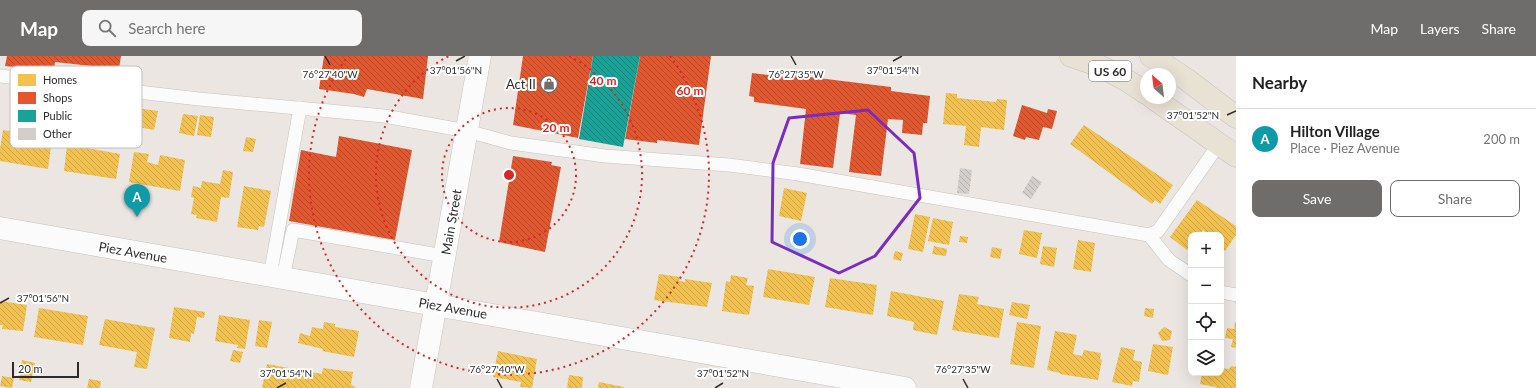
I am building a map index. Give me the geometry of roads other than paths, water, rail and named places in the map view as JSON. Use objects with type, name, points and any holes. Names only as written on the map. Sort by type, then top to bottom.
[{"type":"main road","name":"US 60","points":[[1071,56],[1086,60],[1123,77],[1140,89]]},
{"type":"main road","points":[[1151,56],[1186,79],[1236,116]]},
{"type":"main road","points":[[1162,104],[1228,150]]},
{"type":"street","name":"Main Street","points":[[421,388],[480,56]]},
{"type":"street","name":"Piez Avenue","points":[[0,228],[613,335],[905,388]]},
{"type":"lane","points":[[0,76],[10,77]]},
{"type":"lane","points":[[142,92],[384,116],[467,131],[510,143],[597,155],[729,165],[798,174],[1149,235],[1158,231],[1228,150]]},
{"type":"lane","points":[[276,277],[300,108]]},
{"type":"lane","points":[[276,277],[293,230],[444,256]]},
{"type":"lane","points":[[1149,235],[1169,260],[1188,273]]},
{"type":"lane","points":[[1224,293],[1236,295]]},
{"type":"place","name":"Act II","points":[[549,84]]},
{"type":"place","name":"Hilton Village","points":[[137,217]]}]
